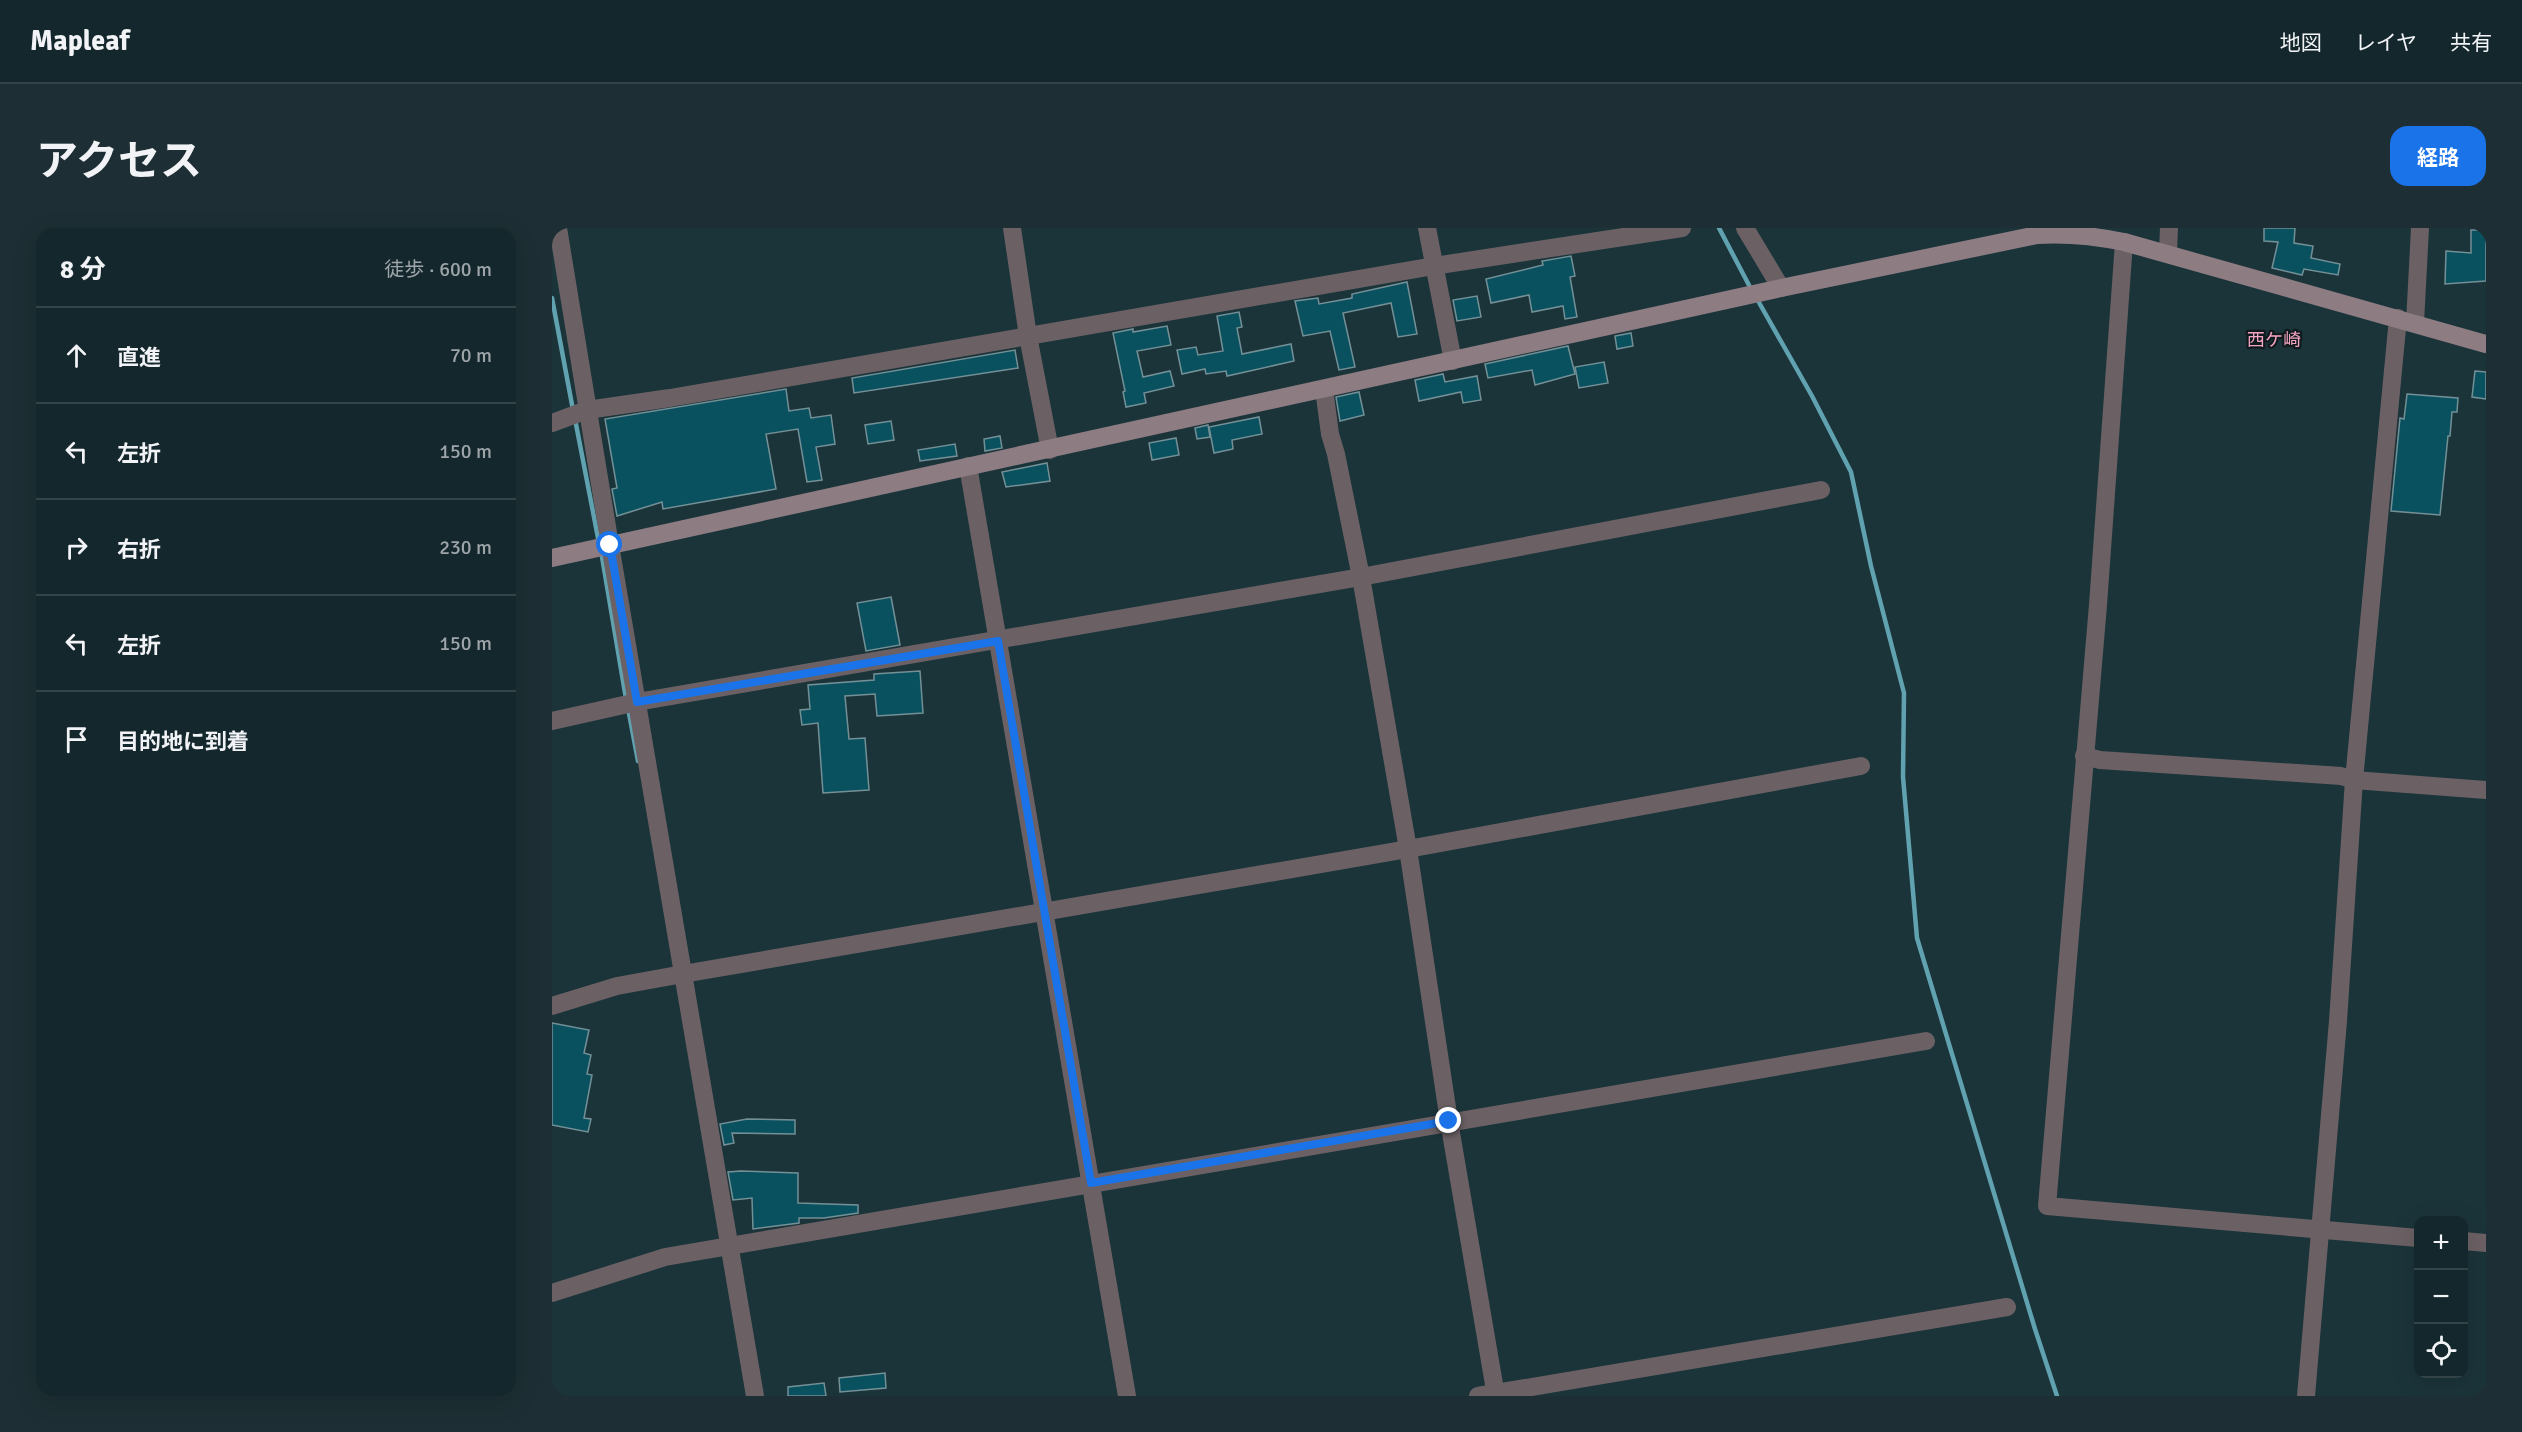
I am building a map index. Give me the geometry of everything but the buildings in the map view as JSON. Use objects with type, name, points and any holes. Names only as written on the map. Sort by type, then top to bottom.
[{"type":"street","points":[[558,228],[755,1396]]},
{"type":"street","points":[[1012,228],[1028,336],[1050,450]]},
{"type":"street","points":[[1427,228],[1454,361]]},
{"type":"street","points":[[552,423],[587,410],[670,398],[1434,266],[1682,228]]},
{"type":"street","points":[[1745,228],[1781,288]]},
{"type":"street","points":[[2168,253],[2169,228]]},
{"type":"street","points":[[2306,1396],[2322,1229],[2354,780],[2406,320],[2420,228]]},
{"type":"street","points":[[552,558],[1781,288],[2037,235],[2065,233],[2124,242],[2486,344]]},
{"type":"street","points":[[2124,242],[2047,1206],[2414,1238]]},
{"type":"street","points":[[1324,389],[1330,434],[1361,577],[1408,849],[1490,1395],[2007,1306]]},
{"type":"street","points":[[968,466],[1127,1396]]},
{"type":"street","points":[[552,721],[637,702],[1361,577],[1821,490]]},
{"type":"street","points":[[2084,756],[2100,760],[2486,790]]},
{"type":"street","points":[[552,1006],[617,986],[1408,849],[1861,766]]},
{"type":"street","points":[[552,1293],[665,1257],[1926,1041]]},
{"type":"street","points":[[2468,1241],[2486,1243]]},
{"type":"waterway","points":[[1719,228],[1751,289]]},
{"type":"waterway","points":[[552,298],[573,410]]},
{"type":"waterway","points":[[1757,299],[1812,396],[1851,472],[1871,566],[1904,693],[1903,777],[1917,938],[2057,1396]]},
{"type":"waterway","points":[[575,419],[599,543]]},
{"type":"waterway","points":[[601,551],[626,699]]},
{"type":"waterway","points":[[628,708],[638,761]]},
{"type":"district","name":"西ケ崎","points":[[2274,340]]},
{"type":"route","points":[[610,545],[637,702],[998,641],[1091,1183],[1449,1121]]}]
